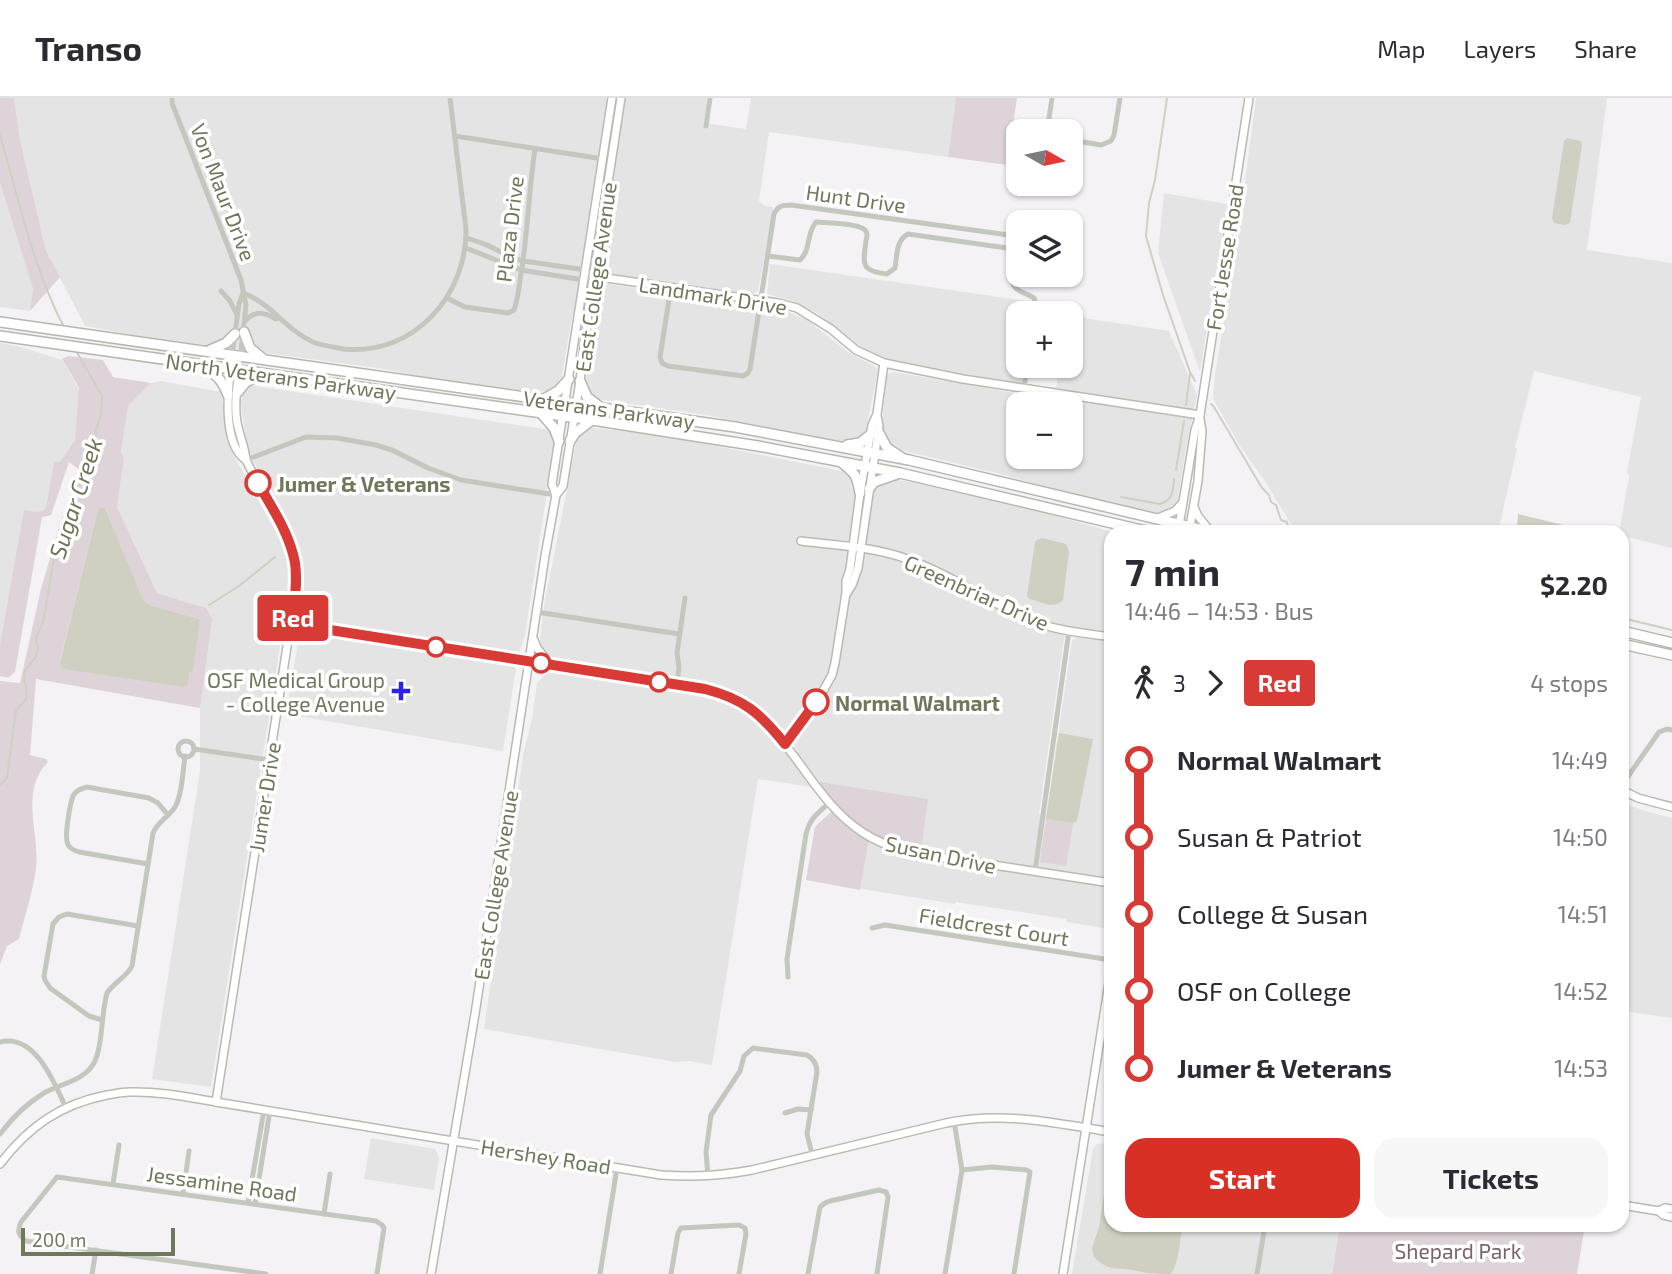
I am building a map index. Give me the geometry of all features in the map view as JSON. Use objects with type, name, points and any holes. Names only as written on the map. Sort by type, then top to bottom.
[{"type":"highway","name":"Veterans Parkway","points":[[0,322],[735,427],[905,460],[1157,519],[1172,525]]},
{"type":"highway","points":[[208,351],[226,343],[239,333],[263,359]]},
{"type":"highway","name":"North Veterans Parkway","points":[[0,336],[562,417]]},
{"type":"highway","points":[[204,365],[219,376],[232,394],[248,380],[263,374]]},
{"type":"highway","points":[[544,399],[558,391],[569,379]]},
{"type":"highway","points":[[580,382],[587,397],[600,407]]},
{"type":"highway","points":[[541,414],[554,428],[559,440]]},
{"type":"highway","name":"Veterans Parkway","points":[[562,417],[711,438],[840,461],[1120,525]]},
{"type":"highway","points":[[570,441],[575,433],[592,420]]},
{"type":"highway","points":[[839,446],[860,443],[874,433],[887,448],[905,460]]},
{"type":"highway","points":[[840,461],[854,472],[865,491],[874,482],[900,473]]},
{"type":"highway","points":[[1629,633],[1672,643]]},
{"type":"highway","points":[[1629,645],[1672,655]]},
{"type":"main road","name":"East College Avenue","points":[[556,495],[552,484],[612,98]]},
{"type":"main road","name":"East College Avenue","points":[[431,1274],[475,1014],[556,495],[563,486],[580,382],[593,276],[621,98]]},
{"type":"main road","name":"Fort Jesse Road","points":[[1179,525],[1195,430],[1200,415],[1249,98]]},
{"type":"main road","points":[[609,117],[606,159],[612,168]]},
{"type":"main road","name":"Landmark Drive","points":[[593,276],[761,300],[797,308],[831,329],[856,350],[884,363],[963,379],[1200,415]]},
{"type":"main road","name":"Jumer Drive","points":[[216,1102],[292,624],[296,578],[291,548],[282,526],[246,460],[240,457],[229,422],[236,355]]},
{"type":"main road","points":[[785,744],[819,698],[832,675],[846,580],[856,548],[874,433],[872,425],[877,414],[884,363]]},
{"type":"main road","name":"Fort Jesse Road","points":[[1191,525],[1202,431],[1200,415]]},
{"type":"main road","points":[[1157,519],[1170,515],[1183,502]]},
{"type":"main road","points":[[1194,507],[1205,525]]},
{"type":"main road","name":"Greenbriar Drive","points":[[801,541],[883,552],[914,561],[1031,621],[1069,631],[1104,636]]},
{"type":"main road","points":[[533,637],[537,648],[551,665]]},
{"type":"main road","name":"Susan Drive","points":[[529,662],[718,692],[742,703],[763,718],[829,803],[860,831],[889,846],[928,855],[1104,882]]},
{"type":"main road","points":[[1629,792],[1638,798],[1672,807]]},
{"type":"main road","points":[[1063,1274],[1104,1013]]},
{"type":"main road","name":"Hershey Road","points":[[0,1164],[24,1136],[48,1116],[93,1098],[127,1092],[216,1102],[661,1175],[726,1175],[954,1121],[988,1117],[1104,1131]]},
{"type":"main road","points":[[1629,1206],[1659,1211],[1672,1217]]},
{"type":"main road","points":[[1659,1211],[1672,1209]]},
{"type":"street","name":"Von Maur Drive","points":[[165,98],[172,101],[241,279],[246,305],[245,321],[239,333]]},
{"type":"street","points":[[243,293],[255,298],[298,333],[323,345],[349,349],[393,344],[410,335],[431,316],[447,298],[462,267],[467,238],[450,98]]},
{"type":"street","points":[[706,126],[710,98]]},
{"type":"street","points":[[1049,119],[1052,98]]},
{"type":"street","points":[[1083,142],[1101,145],[1108,143],[1114,135],[1120,98]]},
{"type":"street","points":[[455,136],[603,159]]},
{"type":"street","name":"Plaza Drive","points":[[447,298],[465,307],[512,312],[515,308],[535,149]]},
{"type":"street","name":"Hunt Drive","points":[[671,287],[660,357],[662,363],[742,376],[750,369],[774,214],[780,206],[1006,235]]},
{"type":"street","points":[[768,256],[800,260],[806,254],[809,229],[816,222],[864,229],[867,234],[863,262],[866,269],[873,273],[887,274],[895,268],[900,241],[908,234],[1007,248],[1016,257],[1012,283],[1016,289],[1035,301]]},
{"type":"street","points":[[466,248],[521,270],[584,280],[593,276],[586,270],[523,261],[467,238]]},
{"type":"street","points":[[221,291],[237,315]]},
{"type":"street","name":"Von Maur Drive","points":[[236,355],[239,333],[237,315],[243,293]]},
{"type":"street","points":[[245,321],[260,312],[283,321]]},
{"type":"street","points":[[1024,388],[1025,378]]},
{"type":"street","points":[[246,460],[306,437],[337,438],[393,450],[428,468],[461,480],[556,495]]},
{"type":"street","points":[[677,685],[677,653],[684,598]]},
{"type":"street","points":[[537,612],[679,634]]},
{"type":"street","name":"Susan Drive","points":[[292,624],[529,662]]},
{"type":"street","points":[[1035,871],[1069,631]]},
{"type":"street","points":[[1629,777],[1659,732],[1672,730]]},
{"type":"street","points":[[186,741],[191,742],[194,749],[192,754],[185,757],[178,747],[186,741]]},
{"type":"street","points":[[194,749],[270,760]]},
{"type":"street","points":[[0,1134],[33,1100],[82,1076],[97,1056],[106,999],[110,989],[132,966],[155,828],[176,806],[185,757]]},
{"type":"street","points":[[148,864],[72,849],[66,837],[73,797],[78,790],[87,788],[149,798],[158,803],[168,815]]},
{"type":"street","points":[[788,976],[787,959],[806,834],[809,823],[829,803]]},
{"type":"street","points":[[102,1020],[89,1016],[47,984],[44,976],[53,924],[59,917],[67,914],[138,926]]},
{"type":"street","name":"Fieldcrest Court","points":[[872,928],[886,925],[1104,959]]},
{"type":"street","points":[[0,1042],[15,1041],[27,1046],[51,1077],[66,1108]]},
{"type":"street","points":[[708,1176],[706,1152],[711,1115],[740,1071],[743,1060],[750,1050],[757,1048],[807,1055],[814,1060],[817,1072],[807,1134],[812,1154]]},
{"type":"street","points":[[785,1113],[798,1109],[811,1111]]},
{"type":"street","points":[[252,1204],[267,1110]]},
{"type":"street","points":[[945,1274],[962,1170],[954,1121]]},
{"type":"street","points":[[113,1184],[118,1145]]},
{"type":"street","points":[[183,1194],[189,1151]]},
{"type":"street","points":[[600,1274],[617,1167]]},
{"type":"street","points":[[962,1170],[992,1167],[1030,1172],[1014,1274]]},
{"type":"street","points":[[324,1214],[330,1174]]},
{"type":"street","name":"Jessamine Road","points":[[96,1250],[26,1241],[21,1237],[18,1228],[21,1222],[57,1177],[376,1221],[382,1225],[384,1233],[377,1274]]},
{"type":"street","points":[[808,1274],[822,1204],[879,1190],[886,1192],[888,1197],[877,1274]]},
{"type":"street","points":[[671,1274],[681,1228],[739,1225],[745,1228],[746,1234],[740,1274]]},
{"type":"street","points":[[1257,1274],[1264,1232]]},
{"type":"street","points":[[92,1274],[96,1250],[266,1274]]},
{"type":"shaded area","points":[[14,98],[609,98],[579,291],[561,382],[552,391],[533,392],[85,326],[46,251],[20,140]]},
{"type":"shaded area","points":[[624,98],[707,98],[704,123],[746,129],[751,98],[956,98],[948,157],[769,132],[759,201],[765,206],[773,207],[773,213],[758,291],[753,294],[606,273],[600,269],[598,264]]},
{"type":"shaded area","points":[[1256,98],[1607,98],[1587,250],[1672,263],[1672,548],[1629,538],[1629,525],[1620,525],[1641,397],[1534,371],[1500,525],[1292,525],[1213,399]]},
{"type":"shaded area","points":[[1567,138],[1581,141],[1582,145],[1570,223],[1565,225],[1554,223],[1552,218],[1564,141]]},
{"type":"shaded area","points":[[0,183],[33,289],[30,311],[0,307]]},
{"type":"shaded area","points":[[1164,193],[1227,204],[1200,372],[1158,253]]},
{"type":"shaded area","points":[[770,264],[1026,301],[1006,301],[1006,378],[1022,378],[1022,381],[1020,383],[960,373],[876,355],[817,313],[792,301],[767,294]]},
{"type":"shaded area","points":[[600,283],[777,308],[806,319],[848,352],[878,369],[865,435],[859,440],[832,440],[700,414],[597,399],[590,395],[584,379],[594,288]]},
{"type":"shaded area","points":[[1083,318],[1169,331],[1197,395],[1177,504],[1172,511],[1151,513],[891,448],[883,435],[885,381],[888,374],[894,372],[1009,392],[1006,392],[1006,469],[1083,469],[1083,392],[1027,392],[1028,384],[1056,388],[1058,378],[1083,378]]},
{"type":"shaded area","points":[[0,343],[62,360],[82,395],[75,440],[60,463],[54,462],[46,507],[43,512],[38,513],[24,511],[0,644]]},
{"type":"shaded area","points":[[161,381],[222,392],[225,426],[233,454],[285,548],[288,567],[289,589],[211,1087],[152,1079],[200,771],[200,699],[206,608],[157,593],[117,507],[128,405],[151,383]]},
{"type":"shaded area","points":[[249,385],[551,430],[554,446],[552,460],[525,635],[519,654],[502,654],[300,622],[298,618],[302,584],[299,554],[293,536],[247,447],[241,405],[242,393]]},
{"type":"shaded area","points":[[592,428],[666,436],[916,483],[1104,529],[1104,631],[1066,625],[1039,814],[1046,815],[1072,641],[1077,637],[1104,640],[1104,928],[1067,922],[1066,919],[806,880],[815,827],[832,811],[812,787],[820,782],[801,758],[794,743],[823,699],[815,695],[790,729],[782,729],[744,699],[715,687],[685,680],[552,661],[542,652],[540,638],[544,605],[577,439],[585,430]]},
{"type":"shaded area","points":[[105,508],[144,601],[200,619],[193,671],[190,672],[185,687],[61,667],[60,662],[98,509]]},
{"type":"shaded area","points":[[1518,514],[1564,525],[1517,525]]},
{"type":"shaded area","points":[[1042,538],[1066,544],[1069,552],[1063,600],[1052,605],[1027,596],[1035,542]]},
{"type":"shaded area","name":"OSF Medical Group - College Avenue","points":[[300,631],[512,662],[516,669],[503,751],[286,714]]},
{"type":"shaded area","points":[[559,672],[707,694],[724,700],[751,715],[773,734],[812,787],[758,779],[712,1065],[676,1062],[484,1029],[523,755],[537,683],[547,673]]},
{"type":"shaded area","points":[[1059,733],[1093,739],[1077,821],[1073,823],[1046,819]]},
{"type":"shaded area","points":[[1629,805],[1672,818],[1672,1018],[1629,1012]]},
{"type":"shaded area","points":[[371,1138],[435,1149],[439,1158],[434,1190],[364,1179]]},
{"type":"shaded area","points":[[1104,1143],[1104,1232],[1339,1232],[1332,1274],[1072,1274],[1093,1149],[1097,1144]]},
{"type":"shaded area","points":[[1104,1194],[1104,1232],[1182,1232],[1178,1257],[1171,1274],[1110,1268],[1100,1262],[1094,1257],[1092,1248],[1099,1227]]},
{"type":"green space","points":[[0,98],[14,98],[20,140],[46,251],[60,277],[30,311],[33,289],[0,183]]},
{"type":"green space","points":[[956,98],[1017,98],[1014,119],[1006,119],[1006,165],[948,157]]},
{"type":"green space","points":[[68,356],[103,360],[113,377],[151,383],[128,406],[117,507],[157,593],[206,608],[212,619],[200,708],[36,679],[30,755],[48,762],[39,773],[34,786],[36,868],[19,939],[7,946],[0,964],[0,681],[20,683],[41,589],[60,524],[81,471],[69,462],[51,515],[42,517],[15,672],[8,678],[0,676],[0,644],[24,510],[37,512],[46,507],[54,462],[60,462],[75,440],[79,388],[62,359]],"holes":[[[105,508],[144,601],[200,619],[188,684],[60,661],[98,509]]]},
{"type":"green space","points":[[820,782],[928,799],[921,850],[894,843],[870,832],[860,890],[806,880],[815,827],[832,811],[813,787]]},
{"type":"green space","points":[[1046,819],[1073,823],[1066,866],[1040,862]]},
{"type":"green space","name":"Shepard Park","points":[[1339,1232],[1584,1232],[1577,1274],[1332,1274]]},
{"type":"waterway","points":[[1167,98],[1146,236],[1163,295],[1195,381]]},
{"type":"waterway","name":"Sugar Creek","points":[[0,135],[35,258],[65,329]]},
{"type":"waterway","name":"Sugar Creek","points":[[0,786],[7,778],[16,710],[26,699],[25,670],[36,657],[36,638],[44,619],[53,563],[65,542],[76,493],[93,455],[101,414],[102,396],[75,349]]},
{"type":"waterway","points":[[1186,405],[1190,373]]},
{"type":"waterway","points":[[1211,404],[1271,502],[1276,505],[1281,520],[1288,525]]},
{"type":"waterway","points":[[1176,470],[1184,421]]},
{"type":"waterway","points":[[1121,497],[1164,503],[1173,491],[1174,479]]},
{"type":"waterway","points":[[209,605],[239,586],[275,557]]},
{"type":"waterway","points":[[1629,620],[1672,630]]},
{"type":"bus line","name":"Red","points":[[258,483],[287,537],[295,563],[296,589],[292,624],[718,692],[754,710],[785,744],[816,702]]},
{"type":"place","name":"Jumer & Veterans","points":[[258,483]]},
{"type":"place","name":"OSF Medical Group - College Avenue","points":[[401,691]]},
{"type":"place","name":"Normal Walmart","points":[[816,702]]}]
